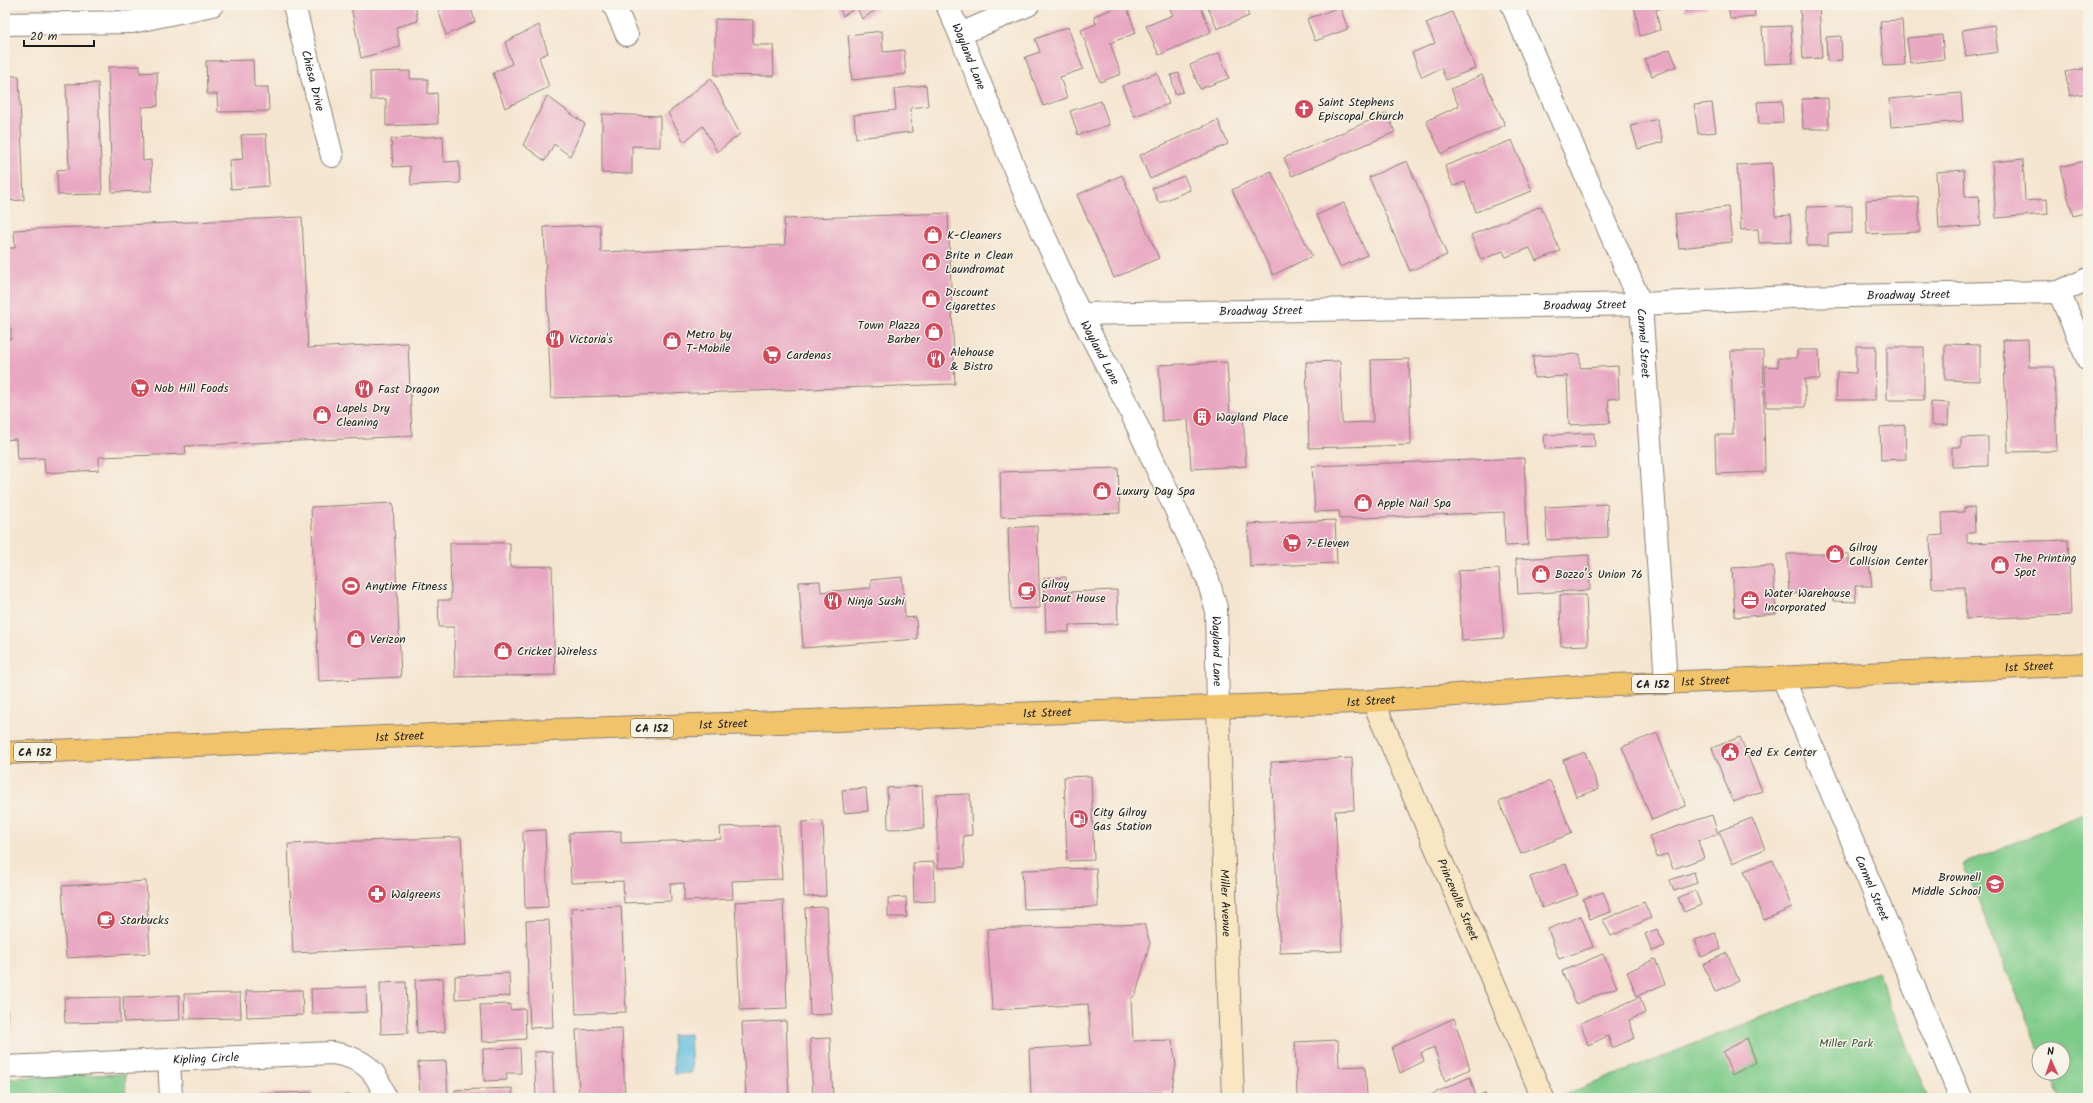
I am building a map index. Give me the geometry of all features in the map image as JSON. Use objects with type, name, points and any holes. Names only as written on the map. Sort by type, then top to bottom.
[{"type":"main road","name":"1st Street","points":[[5,753],[537,731],[1218,708],[1373,701],[1542,689],[2088,664]]},
{"type":"street","points":[[5,24],[132,22],[212,5]]},
{"type":"street","name":"Chiesa Drive","points":[[294,5],[332,156]]},
{"type":"street","points":[[614,5],[627,35]]},
{"type":"street","name":"Wayland Lane","points":[[947,5],[1022,186],[1080,314],[1130,410],[1208,580],[1216,608],[1218,708]]},
{"type":"street","points":[[960,34],[1028,5]]},
{"type":"street","name":"Carmel Street","points":[[1512,5],[1642,304],[1666,683]]},
{"type":"street","name":"Broadway Street","points":[[1080,314],[1642,304],[1792,297],[2059,292],[2088,279]]},
{"type":"street","points":[[2059,292],[2088,360]]},
{"type":"street","name":"Carmel Street","points":[[1783,678],[1962,1098]]},
{"type":"street","name":"Princevalle Street","points":[[1373,701],[1543,1098]]},
{"type":"street","name":"Miller Avenue","points":[[1218,708],[1233,1098]]},
{"type":"street","name":"Kipling Circle","points":[[5,1067],[333,1054],[350,1056],[369,1067],[382,1086],[385,1098]]},
{"type":"street","points":[[169,1060],[170,1098]]},
{"type":"green space","points":[[2088,812],[2088,1098],[2060,1098],[2053,1081],[2071,1081],[2071,1041],[2036,1041],[1963,864]]},
{"type":"green space","name":"Miller Park","points":[[1877,972],[1928,1098],[1565,1098],[1564,1095]]},
{"type":"green space","points":[[125,1074],[126,1098],[5,1098],[5,1078]]},
{"type":"water","points":[[690,1034],[692,1073],[674,1074],[672,1035]]},
{"type":"building","points":[[415,5],[418,21],[396,27],[400,47],[361,58],[351,6]]},
{"type":"building","points":[[437,5],[470,5],[475,22],[446,35]]},
{"type":"building","points":[[696,5],[718,5],[719,6],[697,9]]},
{"type":"building","points":[[838,5],[884,5],[862,19],[857,7],[843,16]]},
{"type":"building","points":[[1126,5],[1136,33],[1110,43],[1121,74],[1100,82],[1081,30],[1096,24],[1094,16]]},
{"type":"building","points":[[1168,5],[1200,5],[1211,32],[1159,55],[1146,26],[1173,15]]},
{"type":"building","points":[[1207,5],[1244,5],[1249,16],[1217,29]]},
{"type":"building","points":[[1634,5],[1671,5],[1656,10],[1660,30],[1640,36]]},
{"type":"building","points":[[1684,5],[1707,5],[1707,8],[1685,11]]},
{"type":"building","points":[[1728,5],[1754,5],[1755,17],[1730,19]]},
{"type":"building","points":[[1800,5],[1819,5],[1822,58],[1803,59]]},
{"type":"building","points":[[1340,7],[1348,29],[1315,41],[1307,19]]},
{"type":"building","points":[[1452,12],[1476,68],[1446,80],[1441,68],[1422,77],[1412,53],[1435,43],[1426,23]]},
{"type":"building","points":[[715,19],[753,20],[753,45],[773,45],[774,76],[715,75]]},
{"type":"building","points":[[1902,20],[1905,65],[1884,66],[1880,21]]},
{"type":"building","points":[[539,25],[548,53],[539,57],[549,87],[505,108],[493,73],[512,64],[505,42]]},
{"type":"building","points":[[1994,25],[1998,52],[1966,57],[1962,30]]},
{"type":"building","points":[[1791,26],[1793,63],[1764,64],[1762,27]]},
{"type":"building","points":[[1068,27],[1083,69],[1060,77],[1067,98],[1043,106],[1025,57],[1040,52],[1035,39]]},
{"type":"building","points":[[882,31],[883,52],[904,50],[906,74],[852,80],[848,35]]},
{"type":"building","points":[[1942,35],[1944,59],[1910,63],[1907,38]]},
{"type":"building","points":[[1841,36],[1842,60],[1827,61],[1826,37]]},
{"type":"building","points":[[1670,49],[1677,66],[1652,76],[1645,59]]},
{"type":"building","points":[[1219,53],[1229,78],[1200,89],[1190,65]]},
{"type":"building","points":[[253,60],[254,87],[268,87],[269,111],[218,112],[217,94],[207,94],[206,61]]},
{"type":"building","points":[[140,66],[140,73],[157,72],[158,106],[142,107],[143,161],[151,160],[152,191],[112,192],[108,67]]},
{"type":"building","points":[[2088,68],[2088,93],[2070,96],[2065,72]]},
{"type":"building","points":[[410,71],[410,79],[428,79],[428,94],[437,93],[438,124],[386,126],[386,99],[371,100],[370,72]]},
{"type":"building","points":[[1157,73],[1169,104],[1134,116],[1122,86]]},
{"type":"building","points":[[1179,73],[1183,92],[1175,94],[1171,75]]},
{"type":"building","points":[[1482,75],[1505,125],[1442,154],[1426,121],[1459,106],[1451,89]]},
{"type":"building","points":[[5,76],[19,76],[24,200],[5,201]]},
{"type":"building","points":[[711,78],[740,134],[717,152],[703,126],[684,142],[668,113]]},
{"type":"building","points":[[98,83],[102,194],[58,195],[57,170],[69,169],[66,84]]},
{"type":"building","points":[[926,85],[928,106],[910,108],[912,132],[856,138],[854,115],[896,110],[894,89]]},
{"type":"building","points":[[1961,93],[1963,121],[1891,127],[1889,99]]},
{"type":"building","points":[[547,96],[585,124],[570,156],[554,144],[545,161],[523,145]]},
{"type":"building","points":[[1828,98],[1829,129],[1803,129],[1802,99]]},
{"type":"building","points":[[1101,101],[1109,125],[1078,135],[1070,111]]},
{"type":"building","points":[[1782,101],[1783,123],[1759,124],[1757,102]]},
{"type":"building","points":[[1712,103],[1716,132],[1698,134],[1694,105]]},
{"type":"building","points":[[1387,113],[1395,132],[1292,176],[1284,158]]},
{"type":"building","points":[[602,114],[660,116],[660,147],[632,146],[632,174],[602,173]]},
{"type":"building","points":[[1657,119],[1663,142],[1638,149],[1631,126]]},
{"type":"building","points":[[1218,120],[1228,144],[1150,179],[1140,155]]},
{"type":"building","points":[[266,134],[269,186],[231,189],[229,160],[243,159],[241,135]]},
{"type":"building","points":[[443,136],[444,162],[459,161],[460,183],[411,185],[410,166],[393,167],[391,139]]},
{"type":"building","points":[[1512,140],[1532,191],[1476,212],[1465,182],[1453,186],[1445,166]]},
{"type":"building","points":[[2023,159],[2025,201],[2047,199],[2048,214],[1996,218],[1992,162]]},
{"type":"building","points":[[2088,160],[2088,212],[2073,216],[2060,167]]},
{"type":"building","points":[[1407,161],[1447,255],[1410,271],[1369,177]]},
{"type":"building","points":[[1772,163],[1775,216],[1790,215],[1792,242],[1759,243],[1758,229],[1741,230],[1737,165]]},
{"type":"building","points":[[1964,170],[1965,197],[1979,196],[1981,226],[1939,229],[1936,172]]},
{"type":"building","points":[[1271,171],[1312,256],[1273,275],[1232,190]]},
{"type":"building","points":[[1122,175],[1159,258],[1114,278],[1077,195]]},
{"type":"building","points":[[1184,176],[1190,190],[1159,203],[1152,188]]},
{"type":"building","points":[[1918,197],[1920,232],[1867,234],[1866,200]]},
{"type":"building","points":[[1344,203],[1367,255],[1340,267],[1317,215]]},
{"type":"building","points":[[1541,206],[1560,251],[1536,261],[1530,248],[1506,257],[1503,251],[1481,260],[1471,235]]},
{"type":"building","points":[[1852,206],[1852,233],[1828,234],[1828,246],[1807,246],[1807,207]]},
{"type":"building","points":[[1728,207],[1732,242],[1679,248],[1675,214]]},
{"type":"building","points":[[948,213],[955,384],[551,398],[544,227],[600,225],[601,252],[785,245],[784,219]]},
{"type":"building","points":[[302,217],[308,348],[408,343],[412,436],[185,446],[186,454],[99,457],[99,470],[45,473],[44,458],[17,459],[16,439],[5,440],[5,339],[11,339],[11,328],[5,328],[5,248],[15,248],[14,230]]},
{"type":"building","points":[[2028,339],[2029,367],[2054,367],[2057,451],[2008,452],[2003,340]]},
{"type":"building","points":[[1945,344],[1980,345],[1980,381],[1945,380]]},
{"type":"building","points":[[1856,346],[1876,346],[1875,400],[1836,400],[1837,372],[1856,373]]},
{"type":"building","points":[[1887,347],[1924,347],[1924,400],[1887,400]]},
{"type":"building","points":[[1797,350],[1819,350],[1820,379],[1805,379],[1805,407],[1766,407],[1765,366],[1778,367],[1778,358],[1797,358]]},
{"type":"building","points":[[1731,351],[1763,351],[1765,472],[1716,474],[1715,435],[1733,435]]},
{"type":"building","points":[[1580,354],[1580,368],[1618,366],[1619,398],[1608,399],[1610,423],[1569,425],[1567,376],[1534,378],[1533,356]]},
{"type":"building","points":[[1409,359],[1411,445],[1309,448],[1306,362],[1340,361],[1342,423],[1373,422],[1371,360]]},
{"type":"building","name":"Wayland Place","points":[[1227,362],[1230,414],[1243,413],[1246,466],[1191,469],[1188,419],[1162,421],[1159,365]]},
{"type":"building","points":[[1931,402],[1949,403],[1948,425],[1931,425]]},
{"type":"building","points":[[1905,425],[1906,459],[1881,460],[1880,427]]},
{"type":"building","points":[[1594,433],[1595,447],[1545,449],[1544,435]]},
{"type":"building","points":[[1988,437],[1988,466],[1952,467],[1952,447],[1961,447],[1961,438]]},
{"type":"building","points":[[1524,458],[1528,545],[1505,546],[1504,512],[1340,519],[1339,511],[1315,512],[1312,466]]},
{"type":"building","points":[[1118,468],[1120,513],[1001,517],[1000,472]]},
{"type":"building","points":[[393,503],[401,677],[319,681],[311,507]]},
{"type":"building","points":[[1607,504],[1608,537],[1547,540],[1545,507]]},
{"type":"building","name":"The Printing Spot","points":[[1974,507],[1975,533],[1967,533],[1967,543],[2068,540],[2071,615],[1966,619],[1965,587],[1932,588],[1930,536],[1943,535],[1942,513],[1964,512],[1964,508]]},
{"type":"building","name":"7-Eleven","points":[[1335,520],[1337,563],[1250,567],[1248,524]]},
{"type":"building","points":[[1037,526],[1040,608],[1011,609],[1008,528]]},
{"type":"building","points":[[450,543],[510,543],[510,567],[552,566],[555,675],[455,677],[454,627],[439,627],[438,600],[451,600]]},
{"type":"building","points":[[1787,554],[1849,554],[1849,565],[1869,564],[1872,586],[1855,586],[1856,602],[1833,601],[1833,592],[1789,594]]},
{"type":"building","points":[[1589,555],[1590,590],[1518,594],[1516,559]]},
{"type":"building","points":[[1773,566],[1776,614],[1735,617],[1732,568]]},
{"type":"building","points":[[1499,569],[1504,638],[1462,641],[1458,571]]},
{"type":"building","points":[[902,577],[905,618],[916,617],[917,639],[803,648],[799,582],[820,581],[821,592],[871,588],[871,580]]},
{"type":"building","points":[[1066,577],[1067,592],[1117,590],[1118,624],[1069,625],[1069,632],[1046,632],[1044,578]]},
{"type":"building","name":"Bozzo’s Union 76","points":[[1560,595],[1586,595],[1588,645],[1561,646]]},
{"type":"building","points":[[1657,733],[1686,806],[1652,820],[1622,747]]},
{"type":"building","points":[[1740,737],[1762,791],[1733,802],[1712,748]]},
{"type":"building","points":[[1585,752],[1599,789],[1576,797],[1563,760]]},
{"type":"building","points":[[1352,758],[1354,810],[1335,811],[1342,951],[1280,953],[1271,762]]},
{"type":"building","points":[[1091,776],[1094,860],[1067,861],[1064,777]]},
{"type":"building","points":[[1550,781],[1572,833],[1521,854],[1499,802]]},
{"type":"building","points":[[922,786],[924,828],[888,829],[887,788]]},
{"type":"building","points":[[866,788],[868,811],[844,813],[842,790]]},
{"type":"building","points":[[970,794],[972,835],[963,836],[965,867],[938,868],[936,795]]},
{"type":"building","points":[[1712,815],[1718,834],[1698,841],[1704,858],[1673,869],[1667,854],[1657,857],[1649,836]]},
{"type":"building","points":[[1752,818],[1765,849],[1732,863],[1719,831]]},
{"type":"building","points":[[823,821],[826,896],[804,897],[802,822]]},
{"type":"building","points":[[779,825],[782,879],[732,881],[733,899],[684,901],[684,883],[670,884],[671,901],[624,903],[623,881],[571,883],[569,833],[621,831],[621,843],[721,839],[720,827]]},
{"type":"building","points":[[545,830],[548,907],[525,908],[523,831]]},
{"type":"building","name":"Walgreens","points":[[461,837],[466,945],[293,953],[288,844]]},
{"type":"building","points":[[1773,860],[1792,908],[1764,920],[1744,871]]},
{"type":"building","points":[[934,862],[935,901],[914,902],[913,863]]},
{"type":"building","points":[[1566,864],[1578,895],[1542,908],[1530,877]]},
{"type":"building","points":[[1096,868],[1098,907],[1024,909],[1022,870]]},
{"type":"building","points":[[1694,872],[1697,883],[1674,891],[1670,880]]},
{"type":"building","name":"Starbucks","points":[[146,881],[150,953],[66,958],[62,886]]},
{"type":"building","points":[[1695,890],[1701,905],[1684,912],[1678,898]]},
{"type":"building","points":[[1603,892],[1611,912],[1590,919],[1583,899]]},
{"type":"building","points":[[906,897],[907,917],[888,917],[888,898]]},
{"type":"building","points":[[783,900],[787,1008],[740,1010],[735,902]]},
{"type":"building","points":[[1644,902],[1651,918],[1611,936],[1603,920]]},
{"type":"building","points":[[621,906],[626,1012],[576,1014],[571,908]]},
{"type":"building","points":[[827,907],[832,1014],[810,1015],[805,908]]},
{"type":"building","points":[[1581,916],[1593,947],[1559,959],[1548,929]]},
{"type":"building","points":[[549,920],[553,1027],[530,1028],[526,921]]},
{"type":"building","points":[[1144,924],[1150,943],[1136,994],[1131,999],[1133,1041],[1172,1040],[1176,1065],[1171,1092],[1064,1098],[1031,1098],[1029,1049],[1091,1045],[1088,1004],[992,1010],[987,929]]},
{"type":"building","points":[[1657,929],[1665,946],[1652,951],[1645,934]]},
{"type":"building","points":[[1715,933],[1721,949],[1701,957],[1695,940]]},
{"type":"building","points":[[1727,953],[1739,981],[1715,992],[1703,964]]},
{"type":"building","points":[[1603,954],[1617,987],[1576,1004],[1562,971]]},
{"type":"building","points":[[1655,959],[1665,984],[1637,996],[1627,972]]},
{"type":"building","points":[[509,973],[510,996],[455,999],[455,976]]},
{"type":"building","points":[[443,978],[445,1032],[417,1033],[415,980]]},
{"type":"building","points":[[406,982],[408,1033],[381,1034],[380,983]]},
{"type":"building","points":[[366,987],[367,1012],[312,1014],[311,989]]},
{"type":"building","points":[[302,990],[303,1015],[247,1017],[246,991]]},
{"type":"building","points":[[240,993],[241,1018],[185,1019],[184,994]]},
{"type":"building","points":[[179,995],[180,1020],[124,1022],[123,997]]},
{"type":"building","points":[[120,997],[120,1022],[65,1023],[64,998]]},
{"type":"building","points":[[1640,997],[1645,1013],[1629,1020],[1635,1038],[1612,1048],[1608,1036],[1588,1045],[1581,1023]]},
{"type":"building","points":[[7,1002],[8,1027],[5,1028],[5,1003]]},
{"type":"building","points":[[510,1004],[510,1010],[525,1009],[526,1039],[482,1042],[480,1005]]},
{"type":"building","points":[[1454,1018],[1470,1069],[1445,1081],[1434,1047],[1421,1053],[1424,1061],[1400,1073],[1392,1047]]},
{"type":"building","points":[[786,1021],[789,1098],[746,1098],[742,1023]]},
{"type":"building","points":[[622,1028],[625,1098],[579,1098],[576,1030]]},
{"type":"building","points":[[830,1038],[833,1098],[813,1098],[810,1039]]},
{"type":"building","points":[[1747,1038],[1756,1062],[1732,1075],[1723,1052]]},
{"type":"building","points":[[1338,1040],[1339,1067],[1365,1066],[1367,1096],[1297,1098],[1295,1042]]},
{"type":"building","points":[[520,1048],[521,1073],[506,1073],[507,1080],[484,1081],[483,1049]]},
{"type":"building","points":[[552,1051],[554,1098],[536,1098],[534,1052]]},
{"type":"building","points":[[446,1061],[448,1098],[420,1098],[418,1062]]},
{"type":"building","points":[[1470,1077],[1476,1097],[1485,1093],[1486,1098],[1424,1098]]},
{"type":"building","points":[[512,1088],[513,1098],[455,1098],[455,1090]]},
{"type":"building","points":[[313,1092],[313,1098],[258,1098],[258,1094]]},
{"type":"building","points":[[130,1095],[153,1095],[153,1098],[130,1098]]},
{"type":"building","points":[[236,1095],[236,1098],[183,1098],[183,1097]]},
{"type":"building","points":[[350,1095],[350,1098],[322,1098],[321,1096]]},
{"type":"place","name":"Saint Stephens Episcopal Church","points":[[1304,109]]},
{"type":"place","name":"K-Cleaners","points":[[933,235]]},
{"type":"place","name":"Brite n Clean Laundromat","points":[[931,262]]},
{"type":"place","name":"Discount Cigarettes","points":[[931,299]]},
{"type":"place","name":"Town Plazza Barber","points":[[934,332]]},
{"type":"place","name":"Victoria's","points":[[555,339]]},
{"type":"place","name":"Metro by T-Mobile","points":[[672,341]]},
{"type":"place","name":"Cardenas","points":[[772,355]]},
{"type":"place","name":"Alehouse & Bistro","points":[[936,359]]},
{"type":"place","name":"Nob Hill Foods","points":[[140,388]]},
{"type":"place","name":"Fast Dragon","points":[[364,389]]},
{"type":"place","name":"Lapels Dry Cleaning","points":[[322,415]]},
{"type":"place","name":"Wayland Place","points":[[1202,417]]},
{"type":"place","name":"Luxury Day Spa","points":[[1102,491]]},
{"type":"place","name":"Apple Nail Spa","points":[[1363,503]]},
{"type":"place","name":"7-Eleven","points":[[1292,543]]},
{"type":"place","name":"Gilroy Collision Center","points":[[1835,554]]},
{"type":"place","name":"The Printing Spot","points":[[2000,565]]},
{"type":"place","name":"Bozzo’s Union 76","points":[[1541,574]]},
{"type":"place","name":"Anytime Fitness","points":[[351,586]]},
{"type":"place","name":"Gilroy Donut House","points":[[1027,591]]},
{"type":"place","name":"Water Warehouse Incorporated","points":[[1750,600]]},
{"type":"place","name":"Ninja Sushi","points":[[833,601]]},
{"type":"place","name":"Verizon","points":[[356,639]]},
{"type":"place","name":"Cricket Wireless","points":[[503,651]]},
{"type":"place","name":"Fed Ex Center","points":[[1730,752]]},
{"type":"place","name":"City Gilroy Gas Station","points":[[1079,819]]},
{"type":"place","name":"Brownell Middle School","points":[[1995,884]]},
{"type":"place","name":"Walgreens","points":[[377,894]]},
{"type":"place","name":"Starbucks","points":[[106,920]]}]
